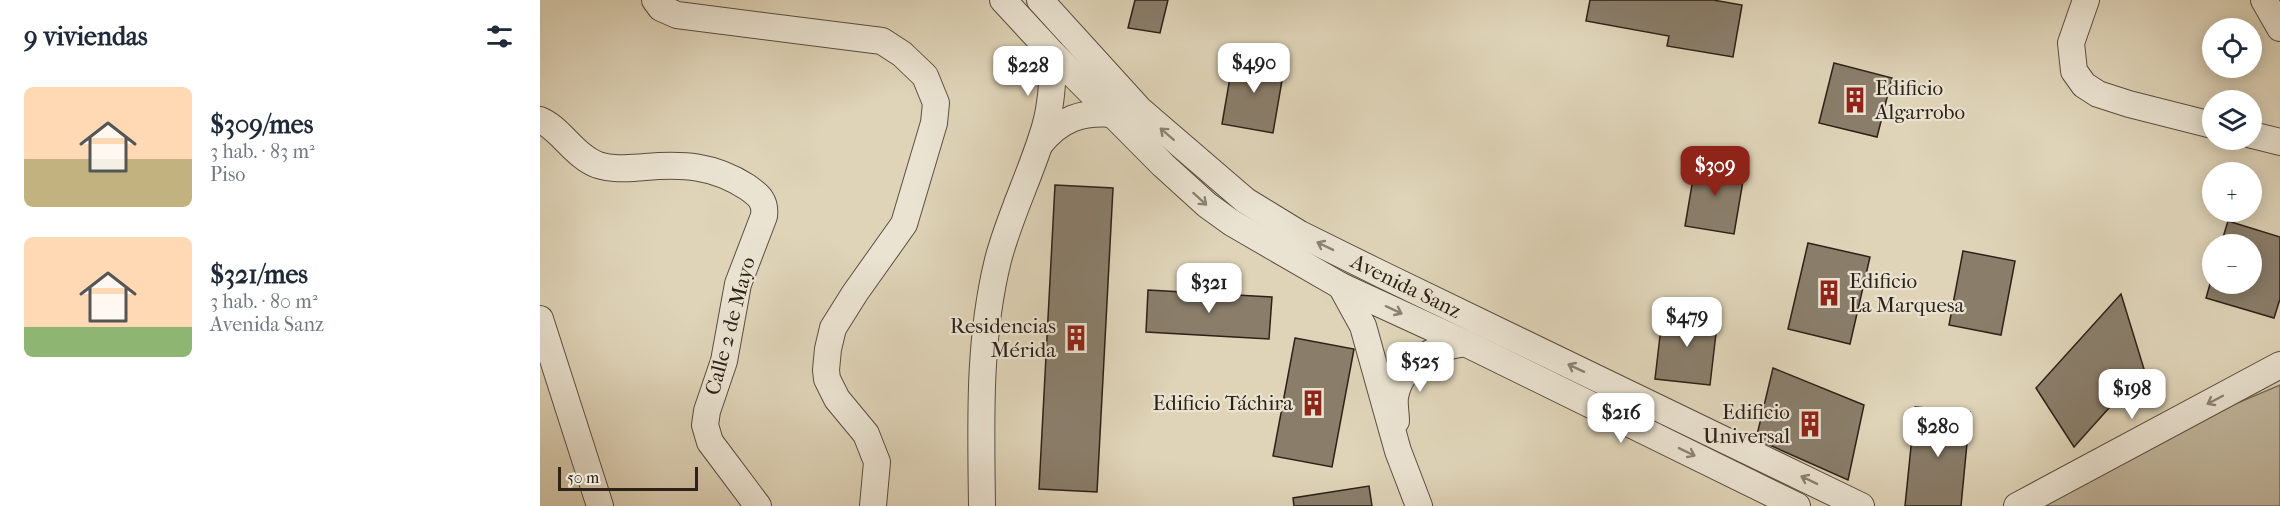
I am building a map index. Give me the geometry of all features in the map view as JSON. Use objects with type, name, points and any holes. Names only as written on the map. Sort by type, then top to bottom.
[{"type":"street","points":[[654,0],[661,8],[677,15],[882,41],[902,54],[925,76],[936,103],[934,123],[904,224],[833,328],[828,349],[827,379],[837,399],[866,434],[877,462],[873,506]]},
{"type":"street","name":"Avenida Sanz","points":[[1003,0],[1053,54],[1164,165],[1207,205],[1254,236],[1341,286],[1465,343],[1797,506]]},
{"type":"street","name":"Avenida Sanz","points":[[1040,0],[1139,109],[1246,201],[1300,234],[1370,269],[1861,506]]},
{"type":"street","points":[[2086,0],[2071,43],[2074,71],[2084,85],[2098,94],[2129,105],[2202,123]]},
{"type":"street","points":[[2264,0],[2280,28]]},
{"type":"street","points":[[982,506],[981,389],[984,338],[990,295],[1010,219],[1045,126],[1050,101],[1053,54]]},
{"type":"street","points":[[1038,147],[1049,133],[1071,117],[1085,114],[1114,114]]},
{"type":"street","name":"Calle 2 de Mayo","points":[[540,120],[578,153],[598,165],[620,169],[668,165],[702,166],[735,179],[760,197],[765,209],[764,216],[738,284],[724,361],[707,411],[705,425],[710,442],[758,506]]},
{"type":"street","points":[[2262,138],[2280,142]]},
{"type":"street","points":[[1341,286],[1363,327],[1398,451],[1419,506]]},
{"type":"street","points":[[540,320],[600,506]]},
{"type":"street","points":[[1398,451],[1395,398],[1405,374],[1423,357],[1435,350],[1465,343]]},
{"type":"street","points":[[2017,506],[2276,369]]},
{"type":"shaded area","points":[[2280,385],[2280,506],[2033,506],[2155,438]]},
{"type":"building","points":[[1135,0],[1168,0],[1160,33],[1128,28]]},
{"type":"building","points":[[1590,0],[1713,0],[1742,5],[1733,57],[1667,46],[1669,36],[1586,21]]},
{"type":"building","points":[[1234,54],[1285,63],[1273,133],[1222,124]]},
{"type":"building","name":"Edificio Algarrobo","points":[[1834,63],[1892,78],[1877,137],[1819,123]]},
{"type":"building","points":[[1696,161],[1745,169],[1734,234],[1685,226]]},
{"type":"building","name":"Residencias Mérida","points":[[1055,185],[1113,188],[1097,492],[1039,489]]},
{"type":"building","points":[[2228,222],[2231,222],[2280,237],[2280,299],[2274,318],[2206,298],[2207,294],[2262,294],[2262,234],[2224,234]]},
{"type":"building","name":"Edificio La Marquesa","points":[[1808,243],[1870,257],[1850,344],[1788,329]]},
{"type":"building","points":[[1963,251],[2015,261],[2001,335],[1949,325]]},
{"type":"building","points":[[1148,290],[1272,297],[1269,339],[1146,332]]},
{"type":"building","points":[[2121,294],[2144,369],[2074,447],[2036,388]]},
{"type":"building","points":[[1663,310],[1718,316],[1710,385],[1655,379]]},
{"type":"building","name":"Edificio Táchira","points":[[1295,338],[1354,349],[1332,467],[1273,456]]},
{"type":"building","name":"Edificio Universal","points":[[1773,368],[1864,405],[1848,480],[1756,439]]},
{"type":"building","points":[[1915,407],[1970,412],[1961,506],[1905,506]]},
{"type":"building","points":[[1369,486],[1372,506],[1294,506],[1293,498]]},
{"type":"place","name":"Edificio Algarrobo","points":[[1855,100]]},
{"type":"place","name":"Edificio La Marquesa","points":[[1829,293]]},
{"type":"place","name":"Residencias Mérida","points":[[1076,338]]},
{"type":"place","name":"Edificio Táchira","points":[[1313,403]]},
{"type":"place","name":"Edificio Universal","points":[[1810,424]]}]
